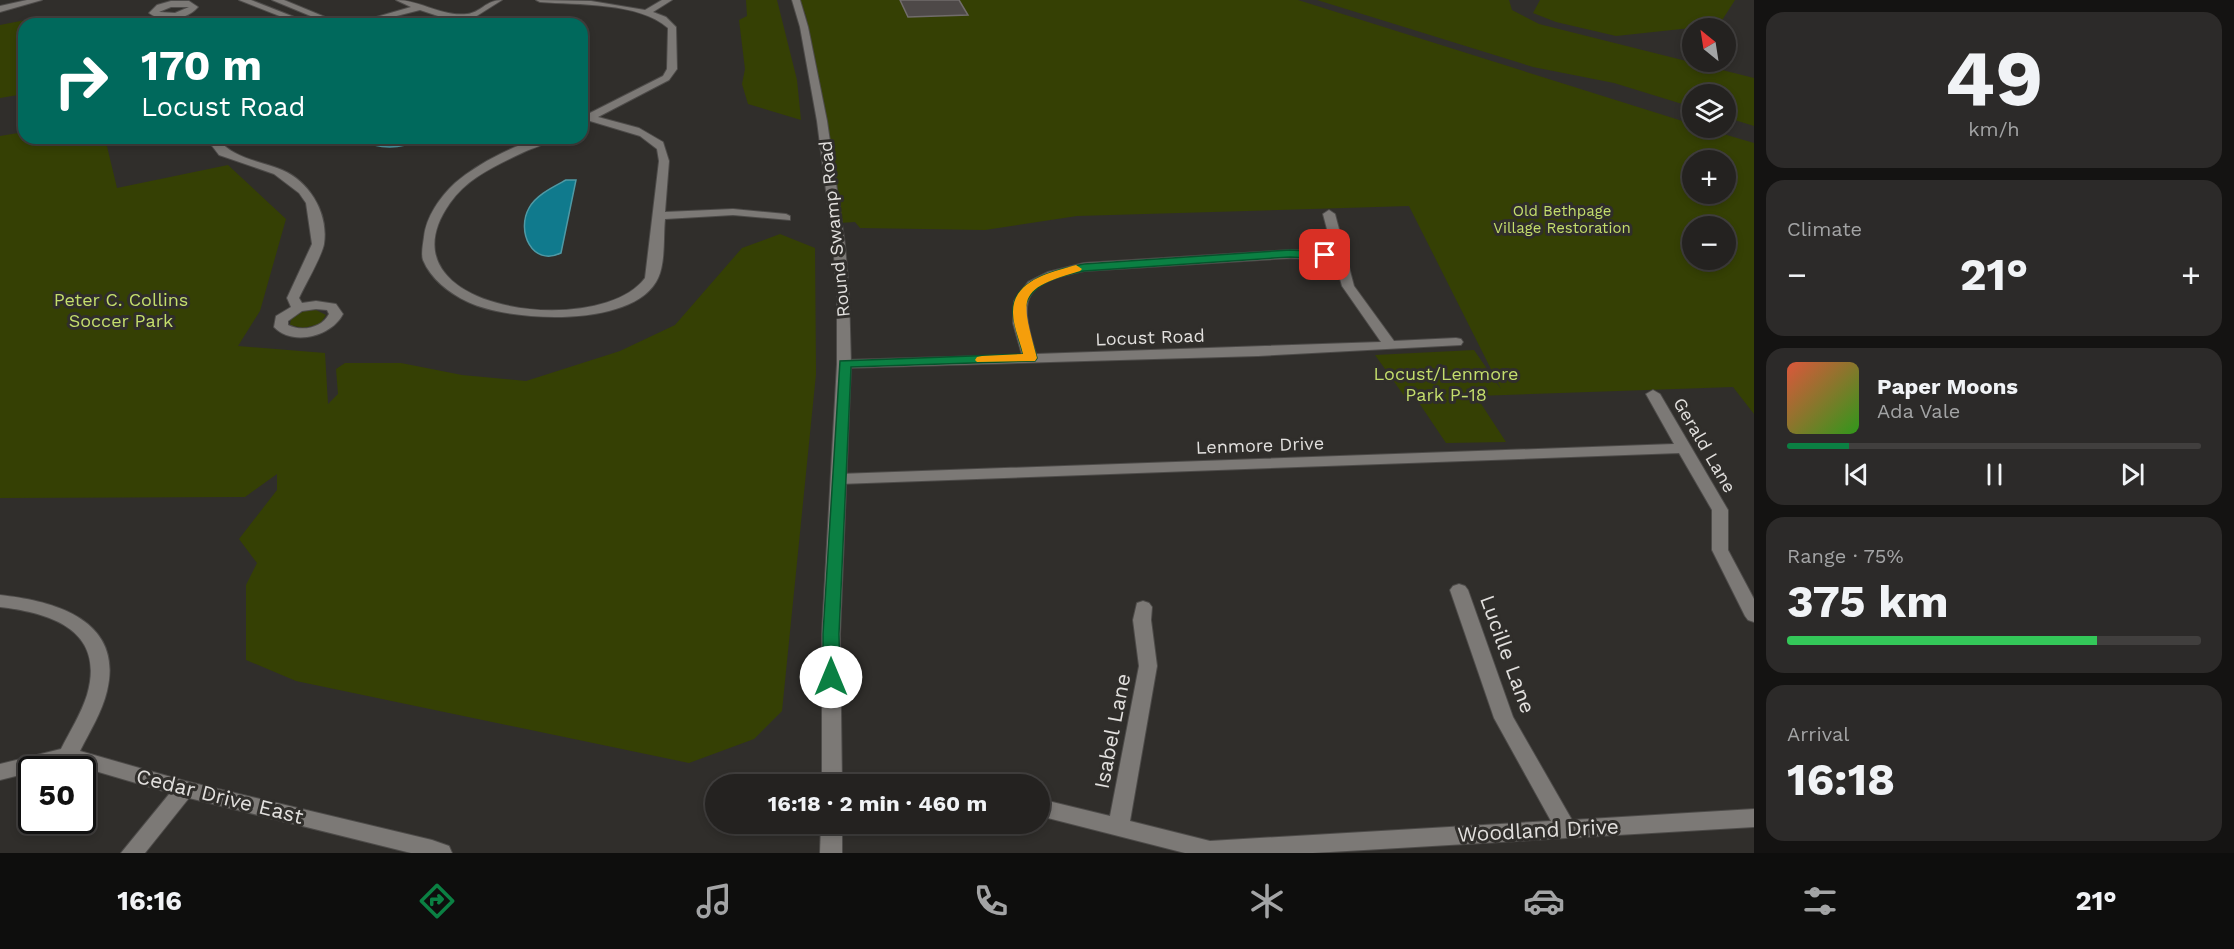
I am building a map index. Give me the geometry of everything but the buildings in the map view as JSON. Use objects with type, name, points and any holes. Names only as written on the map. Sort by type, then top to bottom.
[{"type":"street","points":[[0,9],[38,0]]},
{"type":"street","points":[[243,0],[292,18]]},
{"type":"street","points":[[276,0],[322,18]]},
{"type":"street","points":[[400,0],[441,14],[470,17],[498,0]]},
{"type":"street","points":[[540,0],[647,12],[669,22],[672,27],[672,69],[666,78],[588,119]]},
{"type":"street","points":[[647,12],[668,0]]},
{"type":"street","name":"Round Swamp Road","points":[[796,0],[804,27],[822,121],[839,246],[844,364],[831,634],[832,774]]},
{"type":"street","points":[[383,18],[419,7]]},
{"type":"street","points":[[535,144],[468,178],[444,200],[426,240],[426,254],[430,268],[443,282],[464,296],[489,305],[522,311],[567,313],[601,309],[623,302],[640,292],[651,281],[655,264],[663,150],[658,143],[646,135],[588,120]]},
{"type":"street","points":[[216,144],[223,153],[278,172],[303,191],[312,202],[318,244],[292,298],[298,308]]},
{"type":"street","points":[[659,216],[733,212],[786,218]]},
{"type":"street","points":[[1329,214],[1339,256],[1355,297],[1390,345]]},
{"type":"street","points":[[1030,358],[1019,313],[1020,303],[1030,287],[1054,274],[1084,267],[1290,254],[1339,256]]},
{"type":"street","name":"Locust Road","points":[[844,364],[1258,352],[1456,342]]},
{"type":"street","name":"Gerald Lane","points":[[1653,394],[1720,510],[1720,550],[1754,616]]},
{"type":"street","name":"Lenmore Drive","points":[[839,479],[1683,448]]},
{"type":"street","name":"Lucille Lane","points":[[1459,590],[1504,718],[1566,828]]},
{"type":"street","points":[[0,602],[21,603],[53,610],[78,623],[88,633],[98,653],[99,684],[84,725],[68,756]]},
{"type":"street","name":"Isabel Lane","points":[[1118,828],[1149,666],[1144,644],[1143,607]]},
{"type":"street","name":"Cedar Drive East","points":[[96,764],[185,789],[441,853]]},
{"type":"street","name":"Cedar Drive East","points":[[0,772],[18,768]]},
{"type":"street","points":[[132,853],[185,789]]},
{"type":"street","name":"Woodland Drive","points":[[1050,811],[1210,850],[1754,818]]},
{"type":"street","points":[[831,853],[832,834]]},
{"type":"green space","points":[[746,0],[777,0],[797,80],[801,120],[748,104],[742,84],[745,69],[739,20],[747,16]]},
{"type":"green space","name":"Old Bethpage Village Restoration","points":[[800,0],[1298,0],[1682,121],[1682,138],[1736,138],[1754,143],[1754,414],[1733,387],[1476,396],[1506,442],[1446,443],[1415,397],[1405,397],[1375,355],[1474,350],[1501,389],[1409,206],[1077,216],[985,230],[860,228],[855,222],[839,223],[806,16]]},
{"type":"green space","points":[[1317,0],[1509,0],[1512,10],[1539,24],[1682,60],[1682,72],[1730,72],[1754,78],[1754,126],[1736,120],[1736,84],[1682,84],[1682,104],[1614,83],[1533,67]]},
{"type":"green space","points":[[1540,0],[1735,0],[1723,18],[1682,18],[1682,29],[1616,36],[1556,22],[1533,13]]},
{"type":"green space","points":[[18,22],[18,95],[0,98],[0,25]]},
{"type":"green space","name":"Peter C. Collins Soccer Park","points":[[18,133],[18,144],[106,144],[117,188],[228,165],[286,219],[260,311],[238,346],[325,353],[328,404],[338,394],[336,369],[345,363],[401,363],[462,375],[526,381],[620,351],[675,325],[742,248],[780,234],[815,248],[816,374],[782,711],[754,739],[689,763],[296,681],[246,660],[246,585],[257,563],[239,539],[277,490],[277,474],[245,497],[0,498],[0,136]]},
{"type":"green space","points":[[316,310],[326,315],[320,324],[303,328],[290,325],[291,319],[304,311]]},
{"type":"water","points":[[370,144],[409,144],[390,147]]},
{"type":"water","points":[[566,180],[576,180],[561,253],[551,256],[542,255],[529,244],[524,227],[525,217],[536,199]]},
{"type":"slow traffic","points":[[982,360],[1030,358],[1019,313],[1021,298],[1030,287],[1044,278],[1076,269]]},
{"type":"route","points":[[831,677],[844,364],[1030,358],[1019,313],[1021,298],[1037,282],[1067,270],[1290,254],[1325,255]]},
{"type":"park label","name":"Locust/Lenmore Park P-18","points":[[1446,383]]}]
